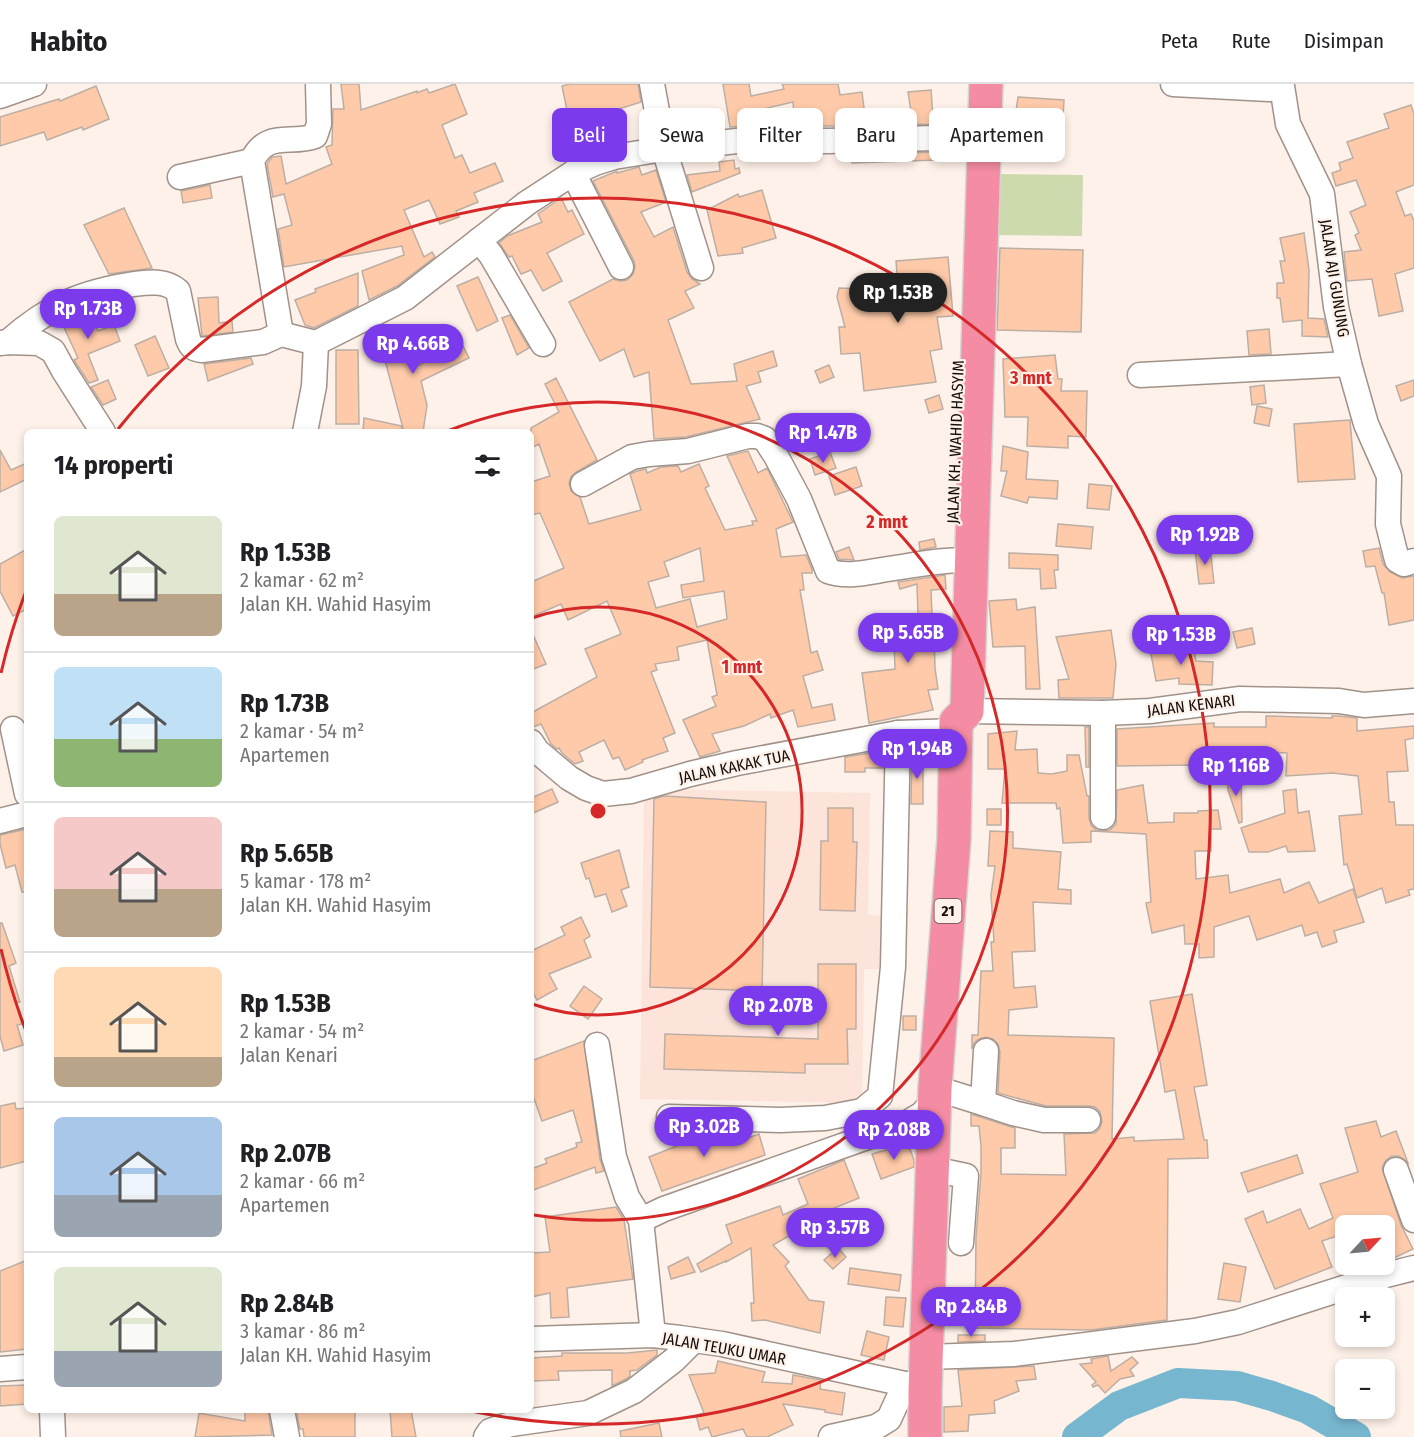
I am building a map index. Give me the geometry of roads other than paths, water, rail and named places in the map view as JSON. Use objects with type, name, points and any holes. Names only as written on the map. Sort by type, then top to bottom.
[{"type":"highway","name":"JALAN KH. WAHID HASYIM","points":[[965,84],[965,108]]},
{"type":"highway","name":"JALAN KH. WAHID HASYIM","points":[[925,1437],[915,1388],[927,1357],[935,1094],[954,839],[960,721],[961,559],[971,238],[986,84]]},
{"type":"highway","name":"JALAN KH. WAHID HASYIM","points":[[966,162],[971,238]]},
{"type":"street","points":[[0,96],[34,84]]},
{"type":"street","points":[[281,334],[252,161],[263,144],[275,140],[306,139],[315,136],[319,124],[318,84]]},
{"type":"street","points":[[652,84],[656,108]]},
{"type":"street","name":"JALAN AJI GUNUNG","points":[[1173,84],[1269,88],[1282,85],[1288,124],[1322,194],[1336,307],[1349,364],[1366,424],[1389,476],[1388,524],[1397,560],[1404,564],[1414,561]]},
{"type":"street","points":[[725,142],[746,140],[828,141],[929,138]]},
{"type":"street","points":[[4,343],[37,318],[64,303],[102,289],[144,283],[166,283],[178,291],[190,346],[195,350],[263,342],[281,334],[316,343],[405,298],[527,203],[573,173],[614,157],[639,153]]},
{"type":"street","points":[[180,177],[252,161]]},
{"type":"street","points":[[668,162],[701,268]]},
{"type":"street","points":[[573,173],[621,267]]},
{"type":"street","points":[[479,240],[491,255],[543,344]]},
{"type":"street","points":[[4,343],[39,343],[53,351],[101,429]]},
{"type":"street","points":[[306,429],[314,386],[316,343]]},
{"type":"street","points":[[1140,375],[1349,364]]},
{"type":"street","points":[[583,484],[632,458],[649,454],[688,452],[748,436],[757,436],[765,439],[796,492],[828,571],[838,575],[857,574],[961,559]]},
{"type":"street","name":"JALAN KENARI","points":[[960,721],[1150,711],[1240,699],[1339,701],[1364,705],[1414,701]]},
{"type":"street","points":[[1102,713],[1103,817]]},
{"type":"street","name":"JALAN KAKAK TUA","points":[[534,746],[569,778],[586,788],[603,794],[631,790],[737,763],[960,721]]},
{"type":"street","points":[[13,729],[24,780]]},
{"type":"street","points":[[669,1117],[781,1120],[825,1118],[862,1111],[880,1096],[893,967],[898,733]]},
{"type":"street","points":[[0,821],[24,815]]},
{"type":"street","points":[[597,1045],[614,1157],[627,1197],[641,1220],[653,1335]]},
{"type":"street","points":[[983,1103],[986,1052]]},
{"type":"street","points":[[641,1220],[664,1209],[907,1123],[921,1114],[935,1094],[983,1103],[1044,1120],[1088,1120]]},
{"type":"street","points":[[907,1123],[922,1130],[928,1137],[934,1159],[967,1168],[961,1242]]},
{"type":"street","points":[[1396,1170],[1414,1220]]},
{"type":"street","points":[[927,1357],[1014,1354],[1195,1331],[1238,1322],[1378,1277],[1414,1268]]},
{"type":"street","name":"JALAN TEUKU UMAR","points":[[534,1339],[653,1335],[694,1340],[915,1388]]},
{"type":"street","points":[[486,1437],[490,1431],[511,1424],[588,1413],[634,1391],[674,1360],[694,1340]]},
{"type":"street","points":[[0,1369],[24,1367]]},
{"type":"street","points":[[831,1437],[876,1427],[889,1419],[915,1388]]},
{"type":"street","points":[[52,1413],[53,1437]]},
{"type":"street","points":[[283,1413],[287,1437]]},
{"type":"waterway","points":[[1077,1437],[1119,1406],[1178,1383],[1237,1386],[1272,1396],[1308,1409],[1356,1437]]}]
